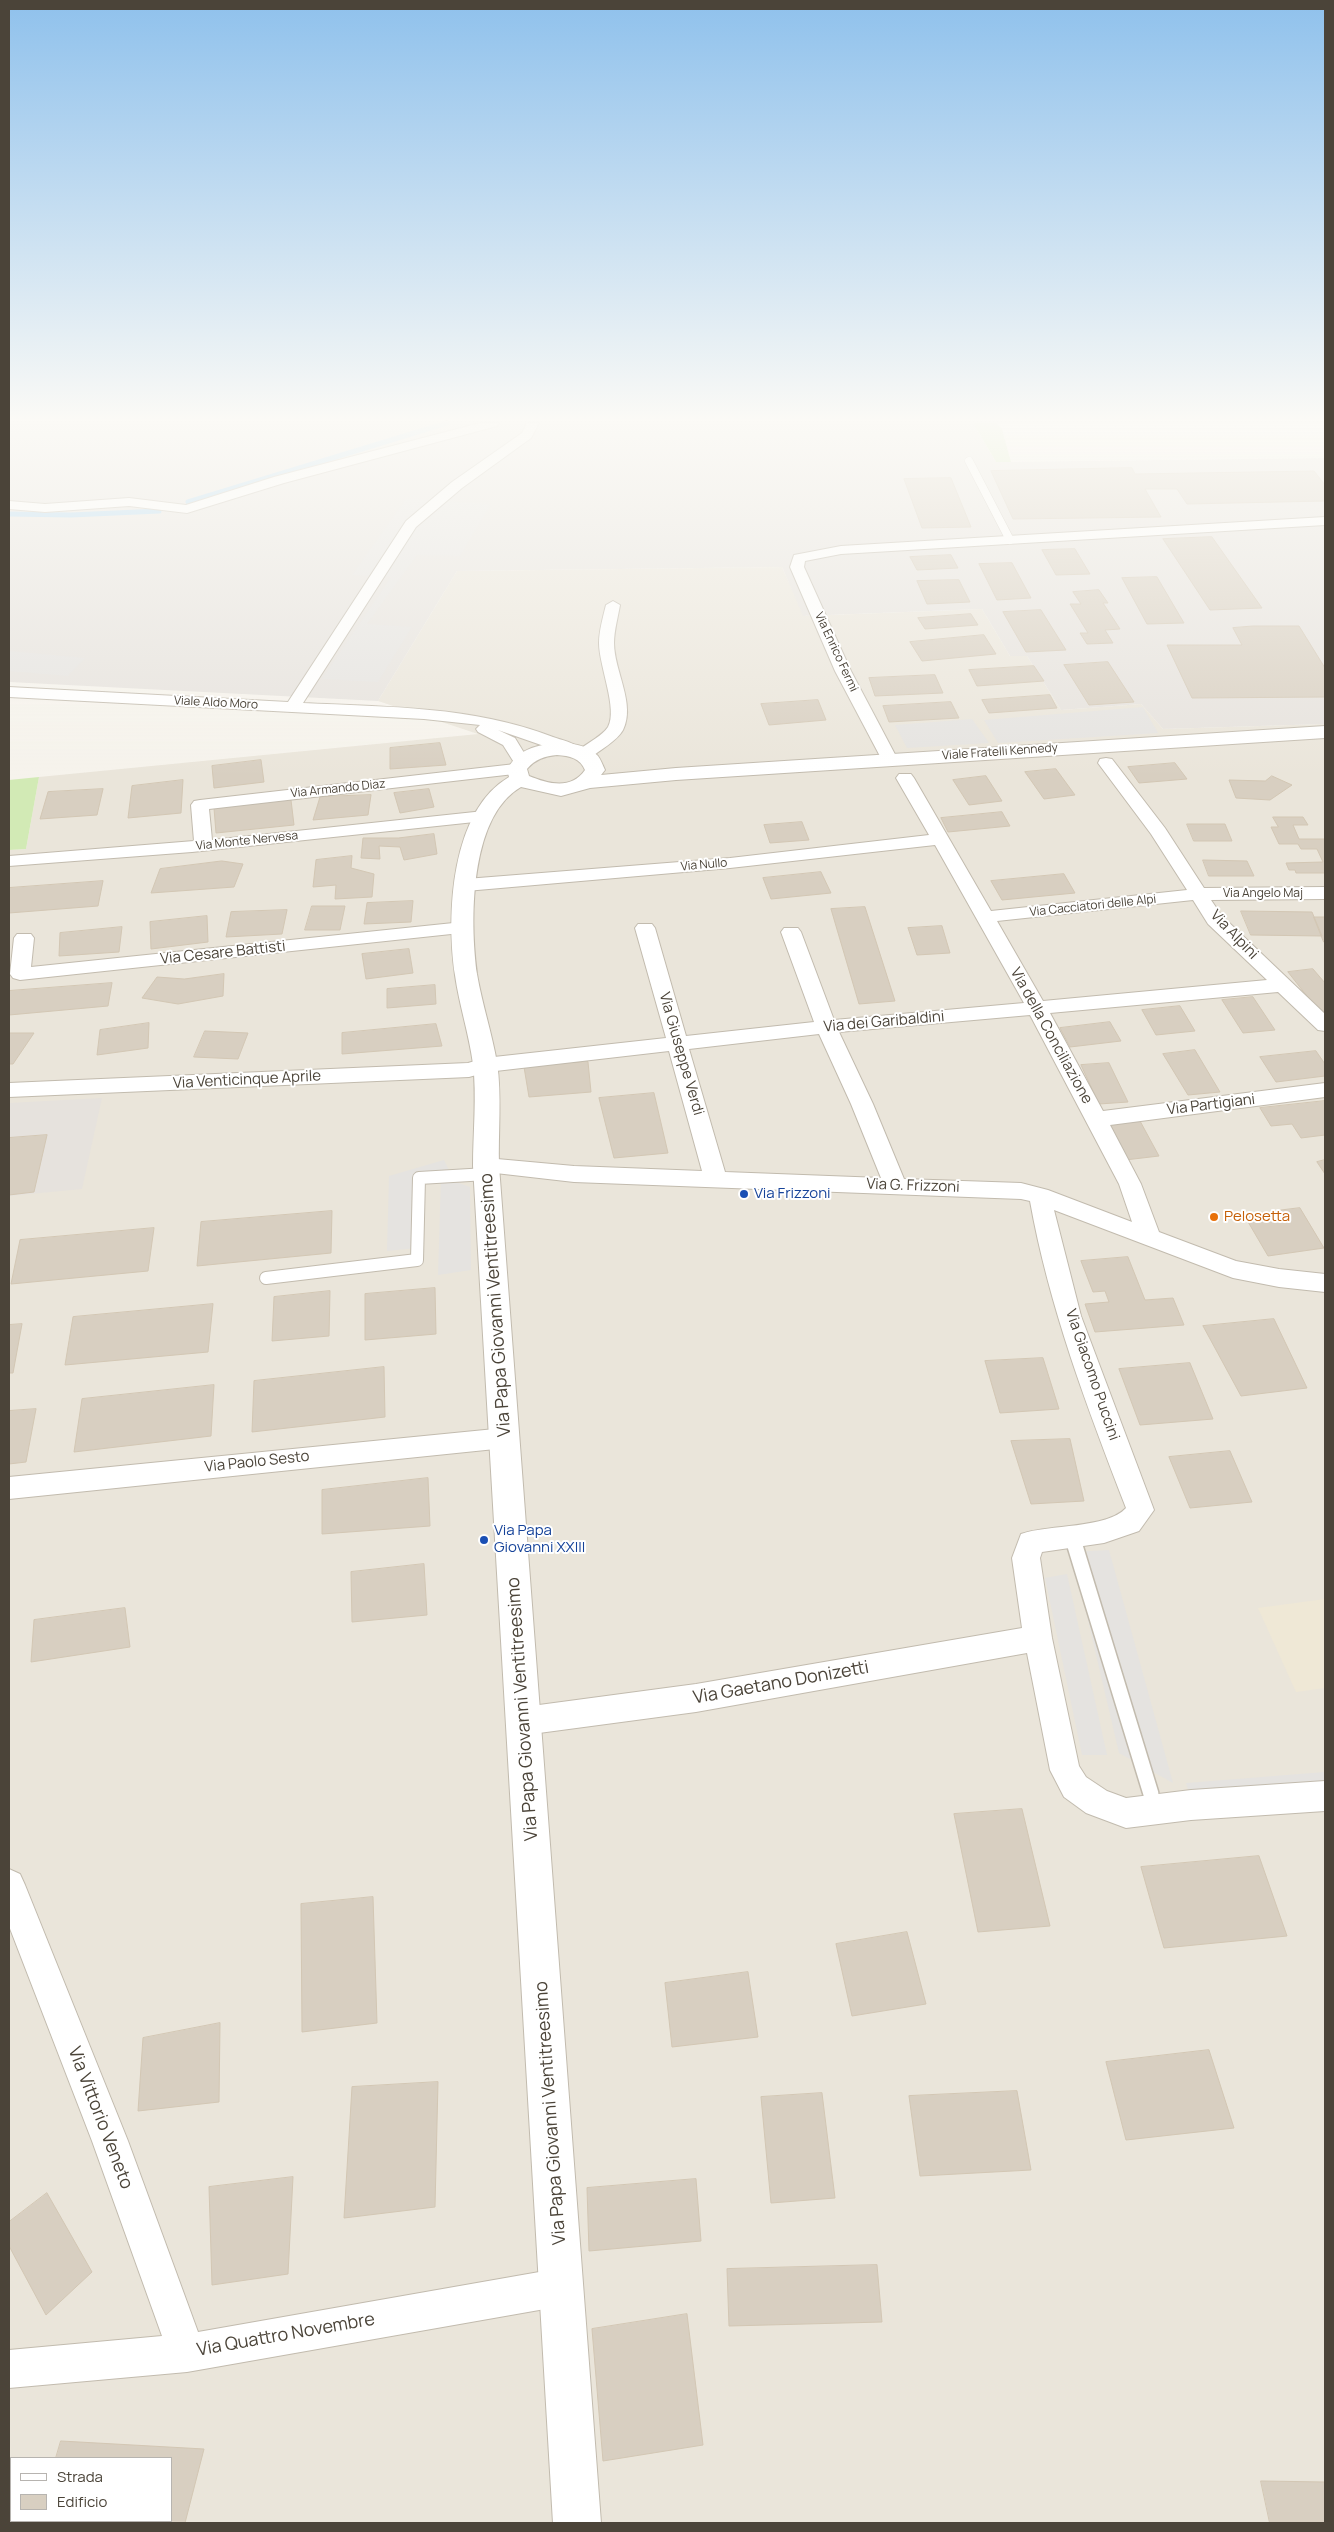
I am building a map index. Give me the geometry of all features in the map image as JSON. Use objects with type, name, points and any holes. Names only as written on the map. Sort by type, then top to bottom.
[{"type":"street","points":[[292,708],[400,541]]},
{"type":"street","name":"Via Enrico Fermi","points":[[890,760],[839,662],[797,568],[799,558],[842,550],[991,541]]},
{"type":"street","points":[[585,783],[595,770],[582,754],[614,731],[619,719],[618,700],[609,670],[606,642],[613,605]]},
{"type":"street","name":"Viale Aldo Moro","points":[[9,692],[424,714],[481,720],[531,734],[582,754]]},
{"type":"street","name":"Viale Aldo Moro","points":[[424,714],[481,727],[509,742],[519,770]]},
{"type":"street","name":"Viale Fratelli Kennedy","points":[[550,790],[573,788],[585,783],[676,774],[1325,732]]},
{"type":"street","name":"Viale Fratelli Kennedy","points":[[519,770],[543,750],[582,754],[676,774]]},
{"type":"street","name":"Via Alpini","points":[[1106,763],[1159,832],[1215,920],[1325,1025]]},
{"type":"street","points":[[519,770],[550,790]]},
{"type":"street","name":"Via Papa Giovanni Ventitreesimo","points":[[519,770],[486,813],[468,856],[463,928],[466,974],[485,1065],[487,1170],[577,2523]]},
{"type":"street","name":"Via Armando Diaz","points":[[203,845],[200,805],[519,770]]},
{"type":"street","name":"Via della Conciliazione","points":[[905,778],[942,839],[1037,1008],[1096,1119],[1130,1184],[1150,1239]]},
{"type":"street","points":[[486,813],[520,794],[550,790]]},
{"type":"street","name":"Via Monte Nervesa","points":[[9,861],[203,845],[486,813]]},
{"type":"street","name":"Via Nullo","points":[[466,885],[730,863],[942,839]]},
{"type":"street","name":"Via Angelo Maj","points":[[1200,894],[1325,893]]},
{"type":"street","name":"Via Cacciatori delle Alpi","points":[[985,917],[1200,894]]},
{"type":"street","name":"Via Cesare Battisti","points":[[24,938],[20,974],[463,928]]},
{"type":"street","name":"Via Giuseppe Verdi","points":[[645,928],[679,1043],[716,1180]]},
{"type":"street","points":[[791,932],[826,1026],[862,1104],[894,1185]]},
{"type":"street","name":"Via dei Garibaldini","points":[[485,1065],[826,1026],[1284,985]]},
{"type":"street","name":"Via Venticinque Aprile","points":[[9,1090],[469,1070],[485,1065]]},
{"type":"street","name":"Via Partigiani","points":[[1096,1119],[1325,1090]]},
{"type":"street","name":"Via G. Frizzoni","points":[[487,1170],[1021,1191],[1040,1196],[1150,1239],[1251,1273],[1325,1283]]},
{"type":"street","name":"Via Giacomo Puccini","points":[[1040,1196],[1046,1234],[1088,1371],[1140,1510],[1129,1523],[1104,1531],[1072,1536]]},
{"type":"street","name":"Via Paolo Sesto","points":[[9,1488],[505,1438]]},
{"type":"street","points":[[1072,1536],[1031,1542],[1026,1558],[1038,1638],[1065,1770],[1075,1787],[1097,1802],[1126,1813],[1154,1802],[1191,1805],[1325,1796]]},
{"type":"street","name":"Via Gaetano Donizetti","points":[[524,1721],[696,1698],[1038,1638]]},
{"type":"street","name":"Via Vittorio Veneto","points":[[9,1885],[110,2141],[187,2353]]},
{"type":"street","name":"Via Quattro Novembre","points":[[9,2369],[187,2353],[562,2287]]},
{"type":"lane","points":[[266,1278],[417,1260],[419,1178],[487,1170]]},
{"type":"lane","points":[[1072,1536],[1154,1802]]},
{"type":"shaded area","points":[[9,541],[1325,541],[1325,724],[1163,729],[1141,704],[1061,710],[1027,656],[1010,656],[982,609],[803,616],[782,567],[457,571],[378,701],[9,682]]},
{"type":"shaded area","points":[[376,541],[469,541],[460,556],[417,555],[367,624],[412,627],[378,682],[322,679],[391,577],[352,575]]},
{"type":"shaded area","points":[[782,567],[804,616],[982,609],[1010,656],[1027,656],[1061,710],[1141,704],[1163,729],[1325,724],[1325,2523],[9,2523],[9,850],[26,849],[39,777],[478,734],[378,701],[457,571]]},
{"type":"shaded area","points":[[9,651],[85,658],[68,676],[9,671]]},
{"type":"shaded area","points":[[1143,707],[1158,733],[998,743],[984,720]]},
{"type":"shaded area","points":[[972,719],[989,743],[907,748],[895,725]]},
{"type":"shaded area","points":[[102,1098],[82,1189],[9,1196],[9,1103]]},
{"type":"shaded area","points":[[444,1160],[452,1176],[442,1177],[470,1187],[471,1270],[438,1275],[441,1177],[419,1178],[417,1248],[387,1251],[389,1176]]},
{"type":"shaded area","points":[[1109,1550],[1173,1783],[1119,1753],[1072,1552]]},
{"type":"shaded area","points":[[1067,1574],[1107,1755],[1082,1755],[1045,1578]]},
{"type":"shaded area","points":[[1325,1599],[1325,1688],[1296,1692],[1258,1608]]},
{"type":"shaded area","points":[[1325,1772],[1325,1789],[1191,1800],[1186,1783]]},
{"type":"green space","points":[[39,777],[26,849],[9,850],[9,780]]},
{"type":"building","points":[[1164,541],[1215,541],[1262,608],[1210,610]]},
{"type":"building","points":[[1075,549],[1090,574],[1056,575],[1042,550]]},
{"type":"building","points":[[951,555],[958,568],[917,570],[910,557]]},
{"type":"building","points":[[1012,563],[1031,598],[997,600],[979,564]]},
{"type":"building","points":[[1157,577],[1184,623],[1147,624],[1122,578]]},
{"type":"building","points":[[959,580],[970,602],[927,604],[917,581]]},
{"type":"building","points":[[1099,590],[1108,603],[1103,603],[1120,629],[1105,630],[1113,643],[1087,644],[1080,633],[1088,633],[1070,604],[1081,604],[1073,592]]},
{"type":"building","points":[[1041,610],[1066,650],[1026,652],[1003,612]]},
{"type":"building","points":[[971,614],[978,625],[925,629],[918,618]]},
{"type":"building","points":[[1299,626],[1325,668],[1325,697],[1192,698],[1167,645],[1242,645],[1233,628]]},
{"type":"building","points":[[984,635],[996,654],[922,661],[910,642]]},
{"type":"building","points":[[1108,662],[1134,702],[1089,705],[1064,665]]},
{"type":"building","points":[[1034,666],[1044,681],[977,686],[969,670]]},
{"type":"building","points":[[935,675],[943,693],[875,696],[869,678]]},
{"type":"building","points":[[1050,695],[1057,708],[989,713],[982,700]]},
{"type":"building","points":[[818,700],[826,720],[769,725],[761,704]]},
{"type":"building","points":[[951,702],[959,718],[889,722],[883,706]]},
{"type":"building","points":[[440,743],[446,765],[390,769],[390,748]]},
{"type":"building","points":[[261,760],[264,782],[214,788],[212,766]]},
{"type":"building","points":[[1175,763],[1187,779],[1139,783],[1128,767]]},
{"type":"building","points":[[1056,769],[1075,795],[1044,799],[1025,772]]},
{"type":"building","points":[[986,776],[1002,801],[969,805],[953,780]]},
{"type":"building","points":[[1272,776],[1292,785],[1270,800],[1236,798],[1229,780],[1265,781]]},
{"type":"building","points":[[183,780],[181,813],[128,818],[132,786]]},
{"type":"building","points":[[103,789],[97,815],[40,819],[48,792]]},
{"type":"building","points":[[429,789],[434,807],[400,813],[394,793]]},
{"type":"building","points":[[371,795],[368,815],[313,820],[320,797]]},
{"type":"building","points":[[291,800],[294,825],[216,833],[214,808]]},
{"type":"building","points":[[1002,812],[1010,826],[948,832],[941,818]]},
{"type":"building","points":[[1273,817],[1303,817],[1308,825],[1293,825],[1299,839],[1325,839],[1325,873],[1296,873],[1295,870],[1289,870],[1286,863],[1323,862],[1317,849],[1301,849],[1298,844],[1279,844],[1271,827],[1278,827]]},
{"type":"building","points":[[802,822],[809,840],[770,843],[764,825]]},
{"type":"building","points":[[1187,824],[1225,824],[1232,841],[1194,841]]},
{"type":"building","points":[[434,834],[437,854],[404,860],[400,847],[379,846],[380,859],[361,858],[363,838],[398,838]]},
{"type":"building","points":[[352,856],[351,868],[374,874],[372,897],[335,899],[336,885],[313,887],[316,860]]},
{"type":"building","points":[[1203,860],[1247,861],[1254,876],[1209,876]]},
{"type":"building","points":[[222,861],[243,864],[234,887],[151,893],[160,869]]},
{"type":"building","points":[[821,872],[831,893],[771,899],[763,878]]},
{"type":"building","points":[[1064,874],[1075,893],[1002,900],[991,881]]},
{"type":"building","points":[[103,881],[98,906],[9,913],[9,888]]},
{"type":"building","points":[[413,901],[411,922],[364,924],[367,903]]},
{"type":"building","points":[[312,906],[345,906],[340,930],[305,930]]},
{"type":"building","points":[[865,907],[895,1001],[859,1004],[831,909]]},
{"type":"building","points":[[287,910],[282,934],[226,937],[231,912]]},
{"type":"building","points":[[1241,911],[1312,912],[1322,936],[1251,935]]},
{"type":"building","points":[[207,916],[208,942],[151,949],[150,922]]},
{"type":"building","points":[[1314,917],[1325,917],[1325,942],[1324,942]]},
{"type":"building","points":[[942,926],[950,953],[917,955],[908,928]]},
{"type":"building","points":[[122,927],[119,952],[59,956],[60,933]]},
{"type":"building","points":[[409,949],[413,973],[366,979],[362,954]]},
{"type":"building","points":[[1313,969],[1325,983],[1325,1019],[1288,972]]},
{"type":"building","points":[[224,974],[223,996],[178,1004],[142,998],[157,977],[184,979]]},
{"type":"building","points":[[112,983],[108,1006],[9,1015],[9,991]]},
{"type":"building","points":[[435,985],[436,1004],[387,1008],[387,989]]},
{"type":"building","points":[[1253,997],[1275,1030],[1243,1033],[1222,1000]]},
{"type":"building","points":[[1180,1006],[1195,1031],[1156,1035],[1142,1010]]},
{"type":"building","points":[[1110,1022],[1121,1041],[1070,1047],[1060,1028]]},
{"type":"building","points":[[149,1023],[148,1048],[97,1055],[100,1030]]},
{"type":"building","points":[[436,1024],[442,1046],[342,1054],[342,1033]]},
{"type":"building","points":[[205,1031],[248,1033],[238,1059],[194,1057]]},
{"type":"building","points":[[9,1033],[34,1033],[13,1064],[9,1064]]},
{"type":"building","points":[[1195,1050],[1220,1092],[1188,1095],[1163,1054]]},
{"type":"building","points":[[1316,1051],[1325,1064],[1325,1076],[1276,1082],[1260,1057]]},
{"type":"building","points":[[588,1062],[591,1092],[529,1097],[524,1067]]},
{"type":"building","points":[[1109,1063],[1128,1102],[1099,1104],[1081,1065]]},
{"type":"building","points":[[654,1093],[668,1153],[614,1158],[599,1098]]},
{"type":"building","points":[[1325,1101],[1325,1135],[1301,1138],[1292,1124],[1271,1126],[1260,1108]]},
{"type":"building","points":[[1140,1121],[1159,1156],[1125,1160],[1107,1125]]},
{"type":"building","points":[[47,1135],[34,1192],[9,1195],[9,1138]]},
{"type":"building","points":[[1325,1160],[1325,1174],[1317,1162]]},
{"type":"building","points":[[1300,1208],[1324,1248],[1268,1256],[1244,1215]]},
{"type":"building","points":[[332,1211],[331,1253],[197,1266],[201,1222]]},
{"type":"building","points":[[154,1228],[148,1271],[11,1284],[20,1240]]},
{"type":"building","points":[[1128,1257],[1145,1300],[1173,1298],[1184,1325],[1095,1332],[1085,1304],[1109,1302],[1105,1291],[1093,1292],[1081,1261]]},
{"type":"building","points":[[435,1288],[436,1334],[365,1340],[365,1294]]},
{"type":"building","points":[[330,1291],[329,1336],[272,1341],[274,1297]]},
{"type":"building","points":[[213,1304],[208,1352],[65,1365],[73,1317]]},
{"type":"building","points":[[1274,1319],[1307,1388],[1241,1396],[1203,1326]]},
{"type":"building","points":[[22,1324],[13,1373],[9,1373],[9,1325]]},
{"type":"building","points":[[1043,1358],[1059,1409],[1000,1413],[985,1361]]},
{"type":"building","points":[[1190,1363],[1213,1419],[1140,1425],[1119,1369]]},
{"type":"building","points":[[384,1367],[385,1417],[252,1432],[254,1381]]},
{"type":"building","points":[[214,1385],[211,1436],[74,1452],[82,1399]]},
{"type":"building","points":[[36,1409],[26,1462],[9,1464],[9,1411]]},
{"type":"building","points":[[1070,1439],[1084,1501],[1031,1504],[1011,1441]]},
{"type":"building","points":[[1230,1451],[1252,1502],[1190,1508],[1169,1457]]},
{"type":"building","points":[[428,1478],[430,1526],[322,1534],[322,1490]]},
{"type":"building","points":[[424,1564],[427,1615],[352,1622],[351,1572]]},
{"type":"building","points":[[125,1608],[130,1647],[31,1662],[34,1620]]},
{"type":"building","points":[[1022,1809],[1050,1926],[978,1932],[954,1814]]},
{"type":"building","points":[[1259,1856],[1287,1936],[1164,1948],[1141,1867]]},
{"type":"building","points":[[373,1897],[377,2023],[302,2032],[301,1904]]},
{"type":"building","points":[[907,1932],[926,2004],[852,2016],[836,1944]]},
{"type":"building","points":[[748,1972],[758,2037],[672,2047],[665,1983]]},
{"type":"building","points":[[220,2023],[219,2102],[138,2111],[143,2038]]},
{"type":"building","points":[[1209,2050],[1234,2128],[1126,2140],[1106,2062]]},
{"type":"building","points":[[438,2082],[435,2207],[344,2218],[352,2087]]},
{"type":"building","points":[[1017,2091],[1031,2170],[920,2176],[909,2096]]},
{"type":"building","points":[[822,2093],[835,2198],[771,2203],[761,2097]]},
{"type":"building","points":[[293,2177],[288,2274],[212,2285],[209,2187]]},
{"type":"building","points":[[696,2179],[701,2241],[589,2251],[587,2188]]},
{"type":"building","points":[[47,2193],[92,2272],[46,2315],[9,2246],[9,2222]]},
{"type":"building","points":[[877,2265],[882,2322],[729,2326],[727,2269]]},
{"type":"building","points":[[687,2314],[703,2445],[603,2461],[592,2329]]},
{"type":"building","points":[[61,2441],[204,2449],[185,2523],[39,2523],[172,2522],[172,2457],[56,2457]]},
{"type":"building","points":[[1261,2481],[1325,2482],[1325,2523],[1270,2523]]},
{"type":"place","name":"Via Frizzoni","points":[[744,1194]]},
{"type":"place","name":"Pelosetta","points":[[1214,1217]]},
{"type":"place","name":"Via Papa Giovanni XXIII","points":[[484,1540]]}]
